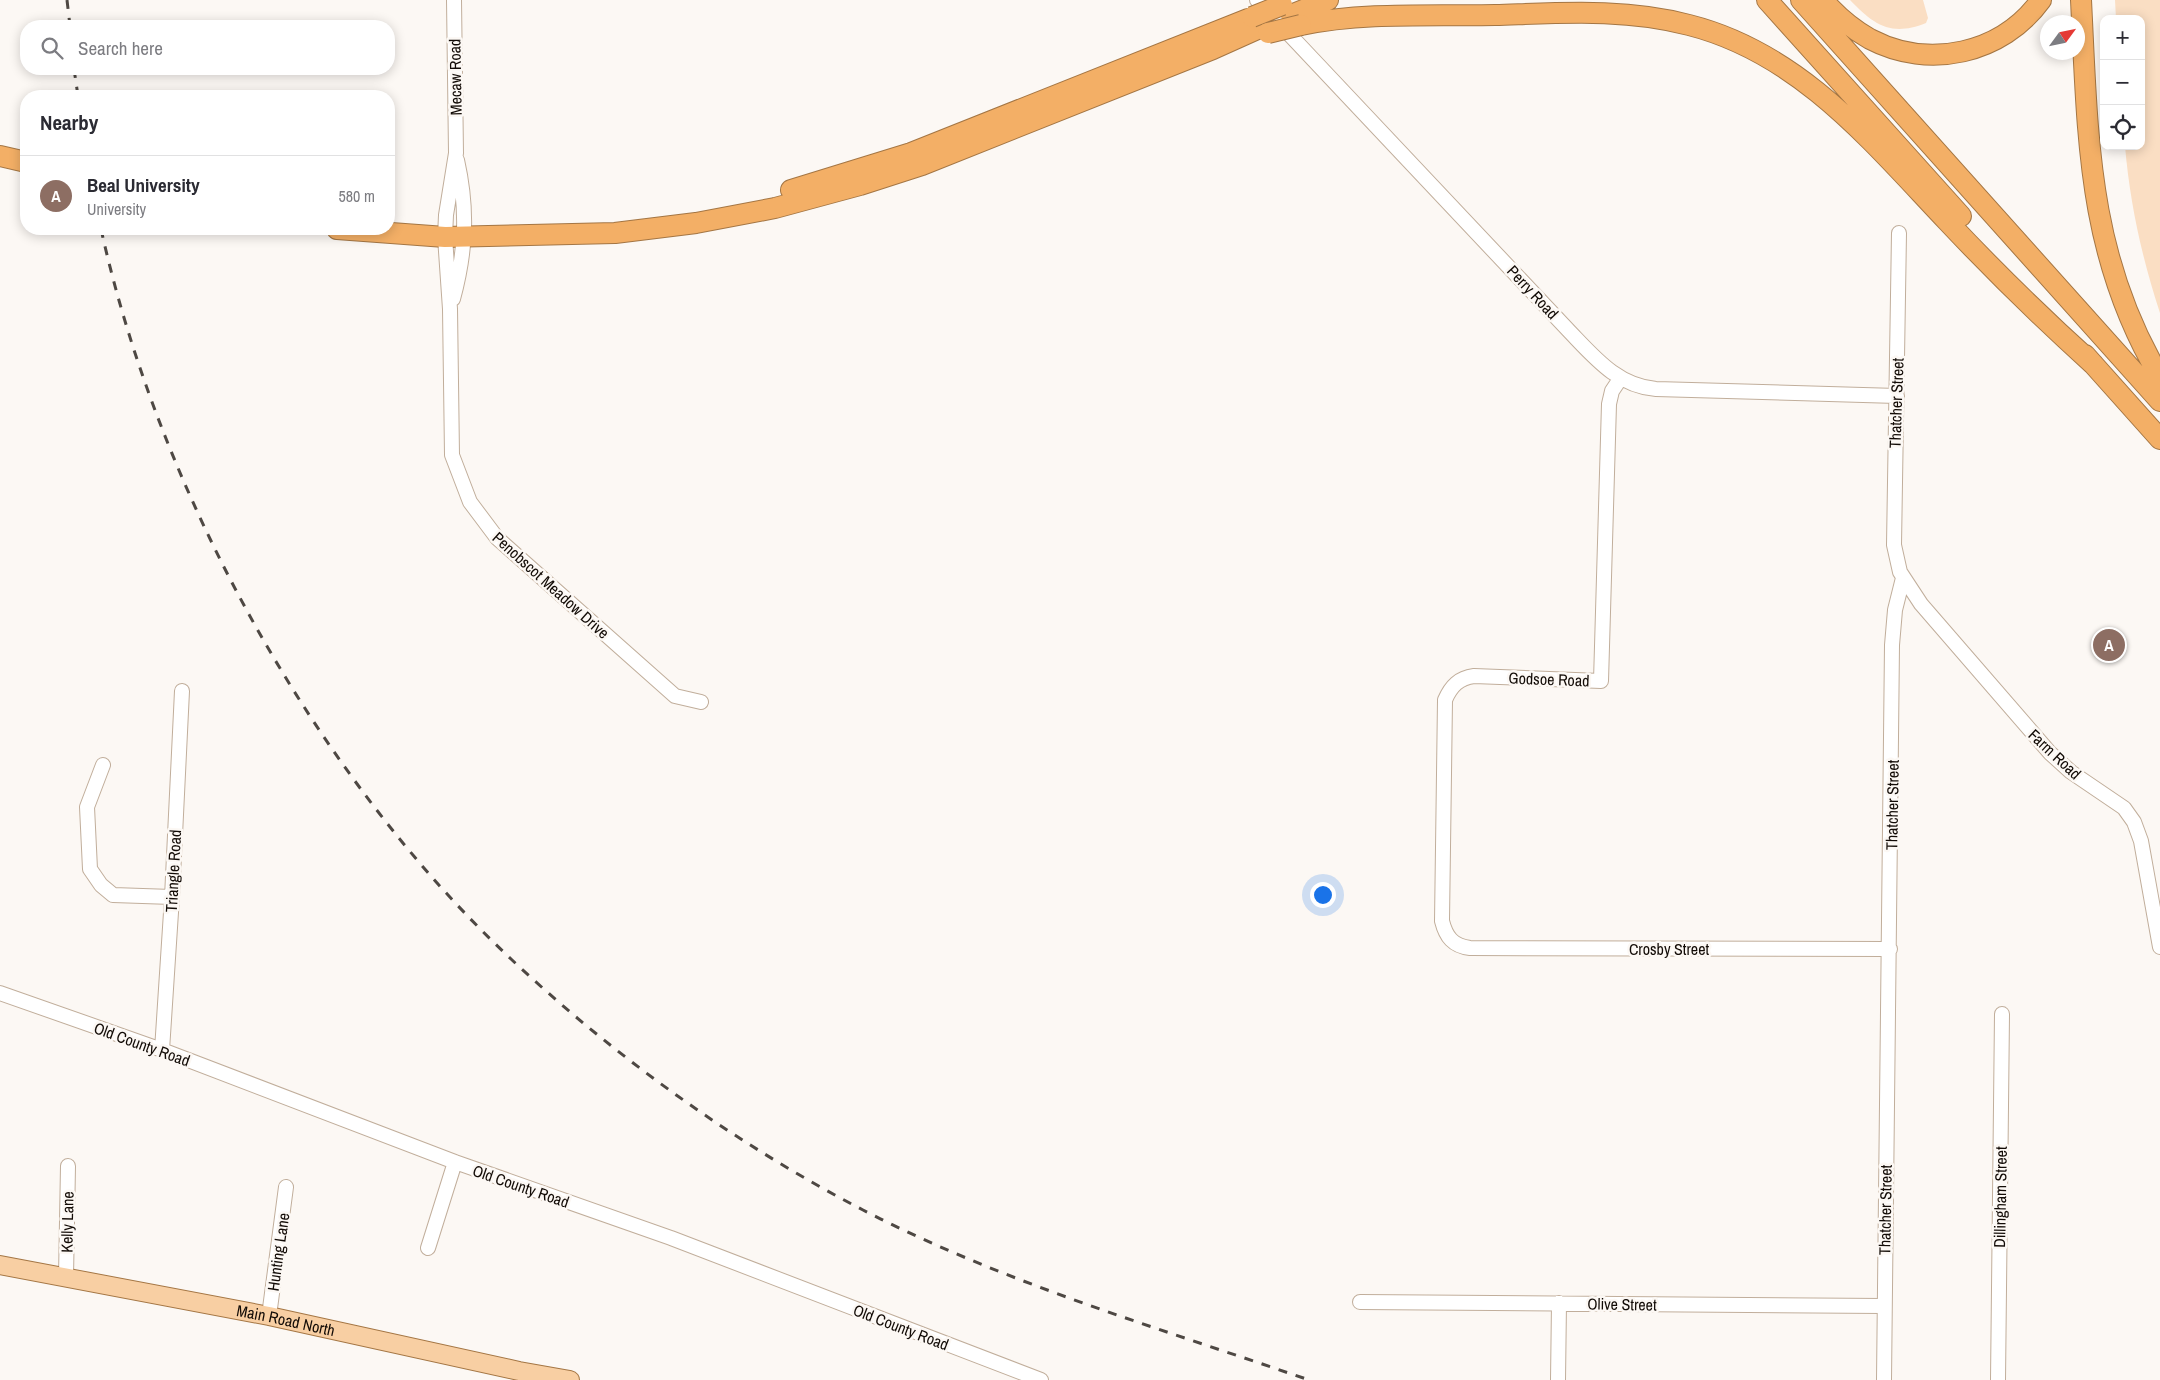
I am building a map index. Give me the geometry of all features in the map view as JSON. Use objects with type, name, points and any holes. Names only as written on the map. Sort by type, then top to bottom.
[{"type":"highway","points":[[568,233],[761,197],[862,170],[1260,19],[1328,0]]},
{"type":"highway","points":[[1767,0],[2160,439]]},
{"type":"highway","points":[[1801,0],[2160,401]]},
{"type":"highway","points":[[1822,0],[1849,25],[1870,39],[1904,52],[1932,55],[1963,52],[1997,39],[2022,21],[2041,0]]},
{"type":"highway","points":[[2081,0],[2089,145],[2100,227],[2123,303],[2160,377]]},
{"type":"highway","points":[[395,233],[455,237],[615,233],[696,224],[775,208],[851,188],[963,149],[1213,48],[1260,19],[1292,11],[1367,18],[1607,13],[1674,21],[1737,41],[1789,70],[1829,101],[2009,285],[2093,364]]},
{"type":"highway","points":[[0,156],[20,161]]},
{"type":"main road","name":"Main Road North","points":[[0,1265],[269,1316],[519,1371],[570,1380]]},
{"type":"street","name":"Mecaw Road","points":[[454,0],[456,153],[446,215],[455,237]]},
{"type":"street","name":"Perry Road","points":[[1260,19],[1570,332],[1620,379],[1646,388],[1896,396]]},
{"type":"street","name":"Thatcher Street","points":[[1884,1380],[1893,637],[1895,610],[1903,578],[1894,545],[1899,233]]},
{"type":"street","name":"Penobscot Meadow Drive","points":[[455,237],[450,309],[452,455],[470,502],[497,538],[668,690],[675,696],[701,702]]},
{"type":"street","name":"Godsoe Road","points":[[1450,940],[1442,921],[1445,700],[1449,690],[1455,683],[1464,678],[1474,676],[1601,680],[1609,404],[1612,391],[1620,379]]},
{"type":"street","name":"Farm Road","points":[[1903,578],[1928,613],[2050,753],[2071,772],[2124,808],[2131,817],[2142,841],[2160,947]]},
{"type":"street","name":"Triangle Road","points":[[162,1050],[182,691]]},
{"type":"street","points":[[102,765],[87,807],[90,868],[101,885],[113,895],[172,897]]},
{"type":"street","name":"Crosby Street","points":[[1450,940],[1458,947],[1470,948],[1890,949]]},
{"type":"street","name":"Old County Road","points":[[0,993],[162,1050],[455,1162],[671,1238],[1041,1380]]},
{"type":"street","name":"Dillingham Street","points":[[1998,1380],[2002,1014]]},
{"type":"street","points":[[428,1248],[455,1162]]},
{"type":"street","name":"Kelly Lane","points":[[66,1278],[68,1166]]},
{"type":"street","name":"Hunting Lane","points":[[269,1316],[286,1187]]},
{"type":"street","name":"Olive Street","points":[[1360,1302],[1884,1306]]},
{"type":"street","points":[[1558,1304],[1558,1380]]},
{"type":"shaded area","points":[[1850,0],[1923,0],[1928,18],[1926,23],[1903,29],[1884,26],[1867,16]]},
{"type":"shaded area","points":[[2115,0],[2160,0],[2160,313],[2138,231],[2125,150],[2145,150],[2145,15],[2116,15]]},
{"type":"railway","points":[[67,0],[69,20]]},
{"type":"railway","points":[[75,75],[77,90]]},
{"type":"railway","points":[[103,235],[127,328],[162,428],[204,527],[254,623],[310,716],[372,804],[439,885],[511,959],[592,1030],[678,1096],[769,1157],[863,1210],[916,1236],[1027,1282],[1139,1323],[1309,1380]]},
{"type":"place","name":"Beal University","points":[[2109,645]]}]
